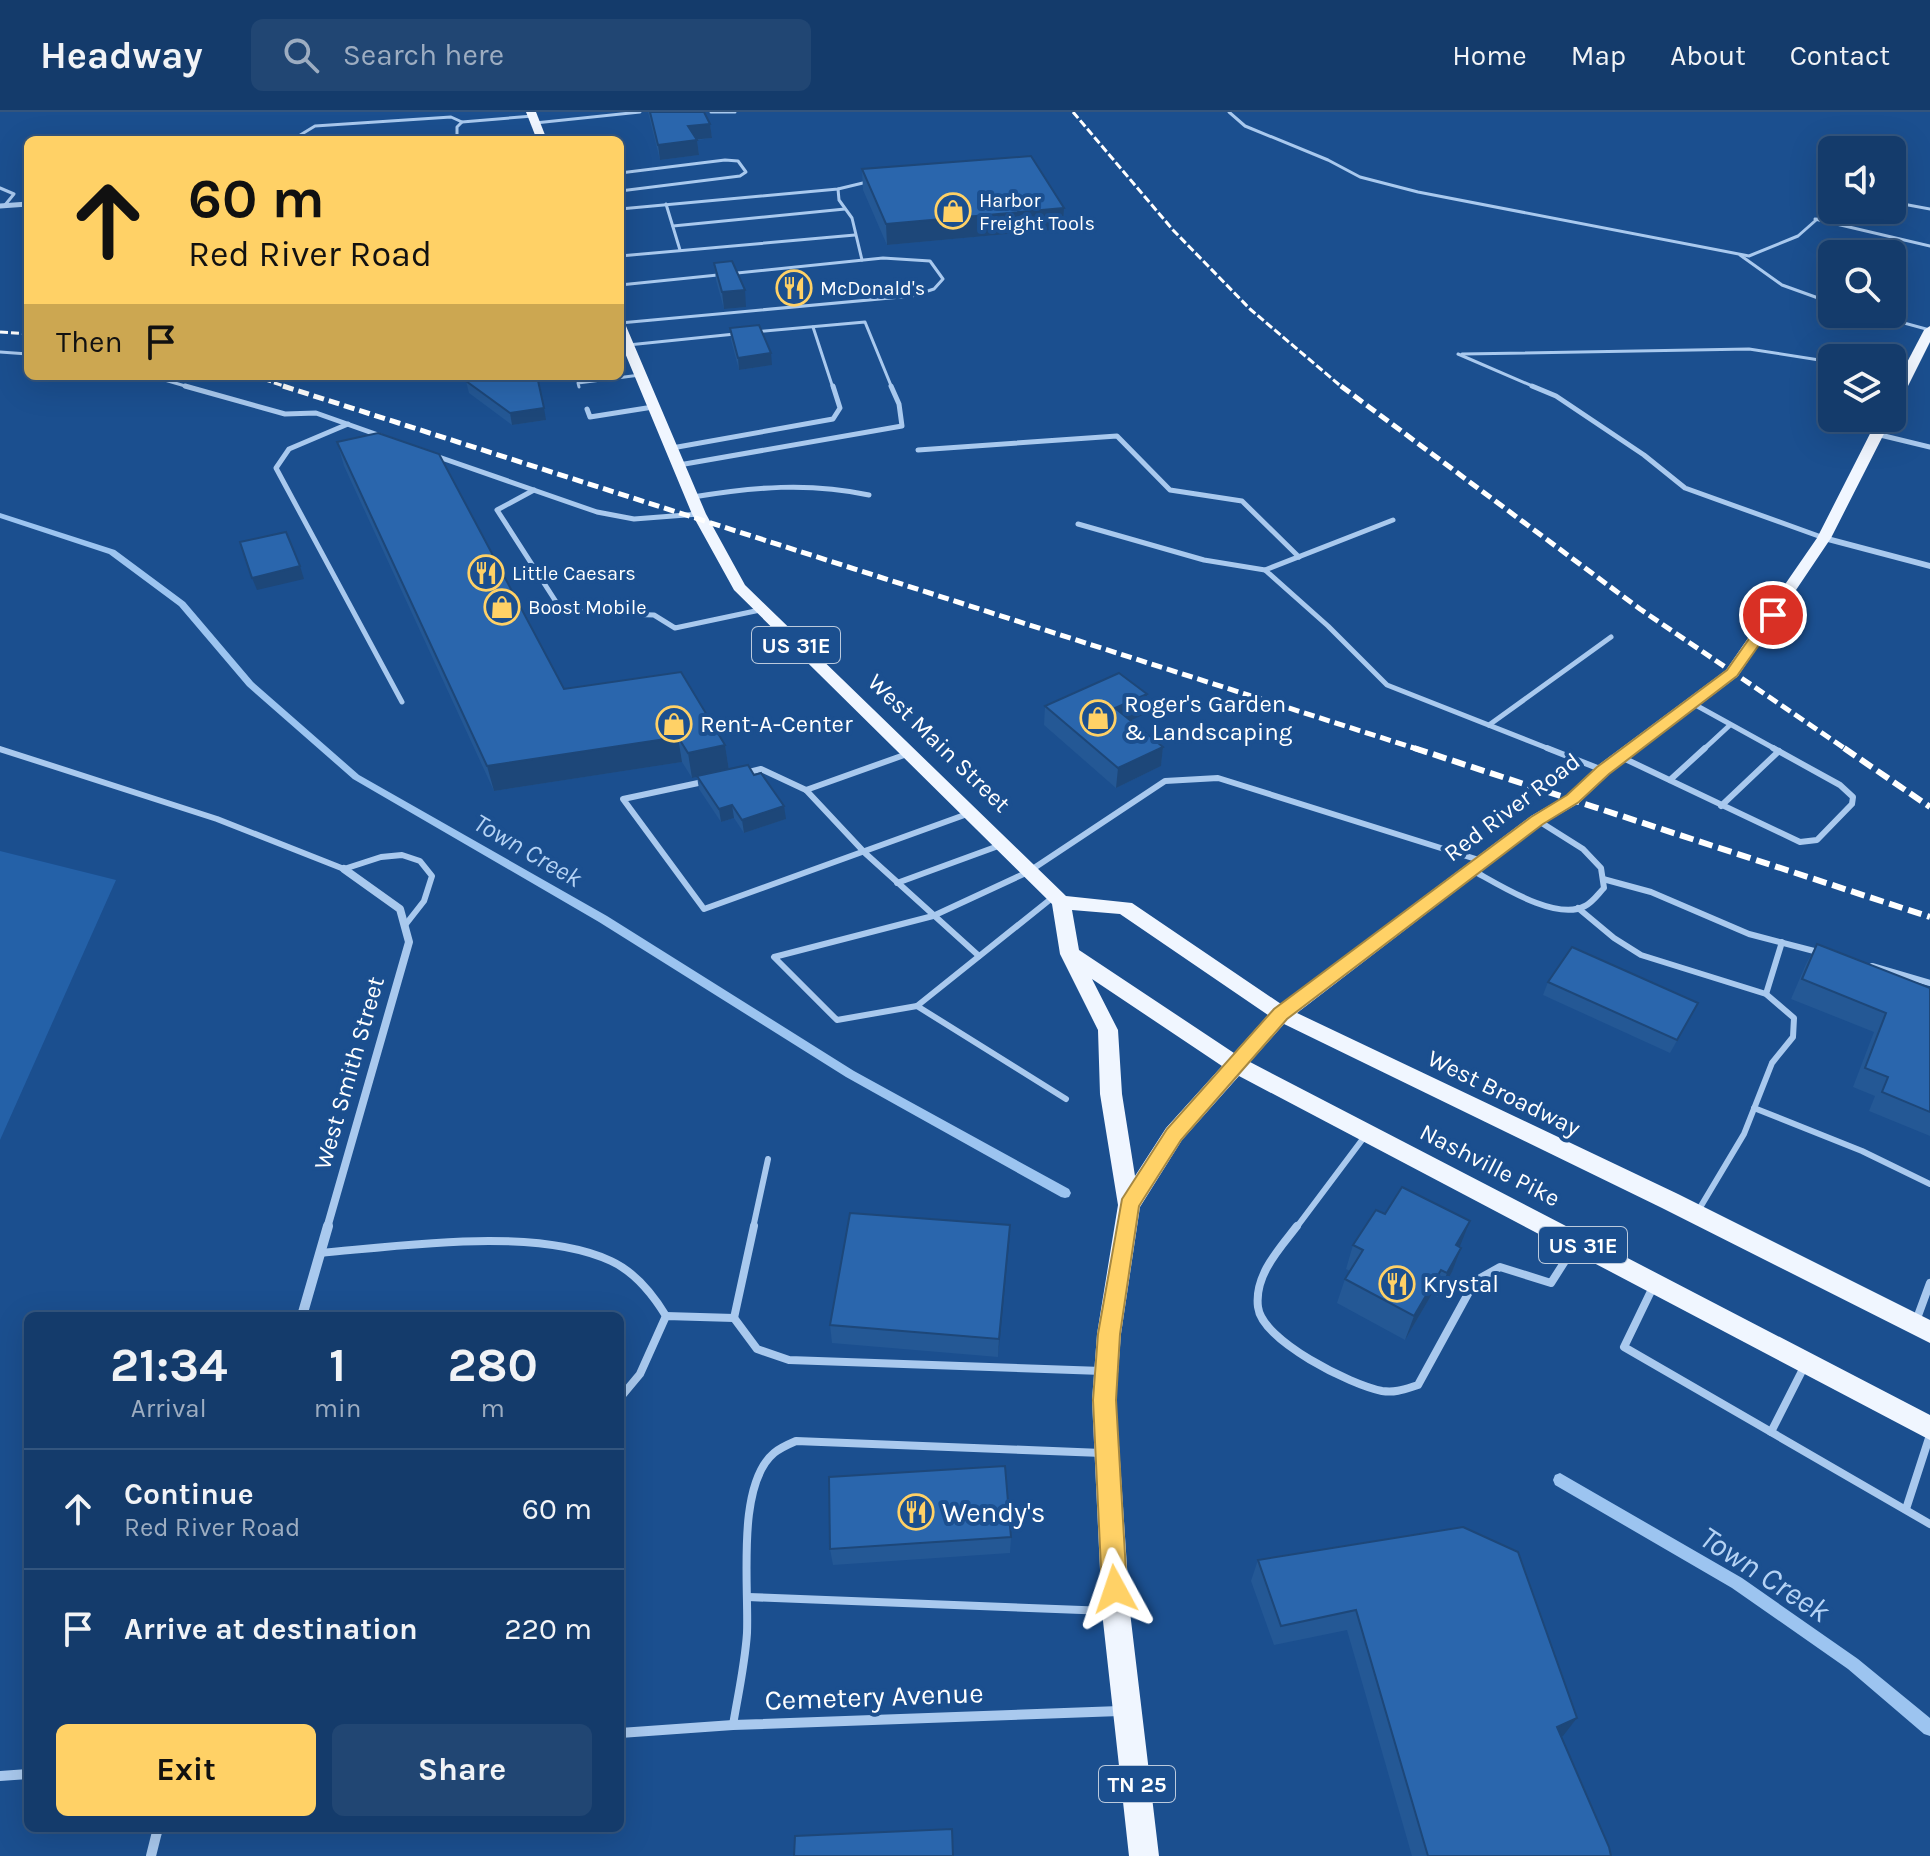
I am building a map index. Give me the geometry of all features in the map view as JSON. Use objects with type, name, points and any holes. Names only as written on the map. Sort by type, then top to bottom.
[{"type":"main road","points":[[533,117],[540,136]]},
{"type":"main road","points":[[1906,370],[1925,351],[1930,330]]},
{"type":"main road","name":"West Main Street","points":[[624,334],[699,514],[739,587],[1058,899]]},
{"type":"main road","name":"Red River Road","points":[[1129,1205],[1174,1134],[1281,1014],[1537,820],[1573,799],[1603,770],[1732,673],[1824,538],[1876,434]]},
{"type":"main road","points":[[1058,899],[1070,954],[1108,1030],[1111,1094],[1129,1205]]},
{"type":"main road","name":"West Broadway","points":[[1058,899],[1125,908],[1281,1014],[1696,1214],[1922,1328]]},
{"type":"main road","name":"US 31E","points":[[1070,954],[1235,1064]]},
{"type":"main road","name":"Nashville Pike","points":[[1235,1064],[1655,1281],[1805,1364],[1930,1428]]},
{"type":"main road","name":"TN 25","points":[[1129,1205],[1106,1371],[1106,1454],[1116,1612],[1144,1856]]},
{"type":"street","points":[[3,206],[24,204]]},
{"type":"street","points":[[1824,538],[1930,566]]},
{"type":"street","points":[[344,869],[400,909],[406,924]]},
{"type":"street","name":"West Smith Street","points":[[303,1312],[409,942],[406,924]]},
{"type":"street","name":"Cemetery Avenue","points":[[624,1733],[733,1725],[1129,1711]]},
{"type":"street","points":[[0,1776],[24,1774]]},
{"type":"street","points":[[151,1856],[157,1832]]},
{"type":"lane","points":[[299,136],[315,126],[451,117],[462,122],[640,112]]},
{"type":"lane","points":[[711,112],[735,112]]},
{"type":"lane","points":[[1229,112],[1245,126],[1328,160],[1360,177],[1445,198],[1749,256],[1798,236],[1818,217]]},
{"type":"lane","points":[[457,136],[457,127],[462,122]]},
{"type":"lane","points":[[624,173],[725,160],[738,161],[746,172],[740,176],[624,190]]},
{"type":"lane","points":[[624,209],[838,189],[873,181]]},
{"type":"lane","points":[[0,188],[14,194],[3,206]]},
{"type":"lane","points":[[838,189],[839,200],[852,218],[862,260]]},
{"type":"lane","points":[[666,204],[680,250]]},
{"type":"lane","points":[[1906,205],[1930,209]]},
{"type":"lane","points":[[673,226],[845,209]]},
{"type":"lane","points":[[1815,219],[1930,246]]},
{"type":"lane","points":[[624,256],[855,235]]},
{"type":"lane","points":[[1739,254],[1782,285],[1818,298]]},
{"type":"lane","points":[[624,285],[894,258],[930,261],[943,279],[934,289],[912,296],[624,324]]},
{"type":"lane","points":[[628,345],[865,322],[899,404],[902,426],[679,465]]},
{"type":"lane","points":[[1906,323],[1930,330]]},
{"type":"lane","points":[[672,448],[833,419],[840,408],[813,327]]},
{"type":"lane","points":[[1818,360],[1749,349],[1458,354],[1556,396],[1644,455],[1685,488],[1824,538]]},
{"type":"lane","points":[[0,352],[24,354]]},
{"type":"lane","points":[[624,377],[640,375]]},
{"type":"lane","points":[[165,380],[285,414],[316,413],[393,441]]},
{"type":"lane","points":[[579,387],[578,383],[601,380]]},
{"type":"lane","points":[[587,409],[590,417],[654,407]]},
{"type":"lane","points":[[348,424],[289,449],[276,468],[402,702]]},
{"type":"lane","points":[[1876,434],[1930,447]]},
{"type":"lane","points":[[918,450],[1117,436],[1170,490],[1242,501],[1299,557]]},
{"type":"lane","points":[[423,451],[597,512],[634,519],[699,514]]},
{"type":"lane","points":[[693,497],[739,488],[796,485],[834,486],[869,495]]},
{"type":"lane","points":[[534,490],[497,510],[560,608],[588,613],[654,615],[675,628],[760,610]]},
{"type":"lane","points":[[1078,524],[1204,560],[1265,570],[1393,520]]},
{"type":"lane","points":[[1265,570],[1328,626],[1387,685],[1603,770]]},
{"type":"lane","points":[[1489,725],[1611,637]]},
{"type":"lane","points":[[1621,757],[1789,839],[1808,843],[1817,840],[1852,804],[1853,797],[1840,785],[1692,703]]},
{"type":"lane","points":[[1670,780],[1730,725]]},
{"type":"lane","points":[[0,749],[208,814],[344,869],[368,859],[400,856],[420,861],[432,876],[424,901],[406,924]]},
{"type":"lane","points":[[1721,806],[1779,751]]},
{"type":"lane","points":[[806,790],[908,754]]},
{"type":"lane","points":[[731,776],[761,769],[806,790],[865,853],[979,956]]},
{"type":"lane","points":[[1058,899],[917,1006],[837,1020],[774,957],[933,916],[1028,872],[1165,781],[1218,778],[1477,866],[1524,898],[1568,910],[1585,906],[1604,888],[1601,868],[1583,849],[1537,820]]},
{"type":"lane","points":[[715,779],[623,799],[704,909],[970,813]]},
{"type":"lane","points":[[897,883],[1001,845]]},
{"type":"lane","points":[[1603,879],[1651,892],[1749,934],[1823,953]]},
{"type":"lane","points":[[1578,908],[1614,938],[1641,955],[1766,994],[1794,1018],[1793,1037],[1772,1063],[1744,1134],[1696,1214]]},
{"type":"lane","points":[[1766,994],[1782,942]]},
{"type":"lane","points":[[1864,964],[1930,983]]},
{"type":"lane","points":[[917,1006],[1066,1099]]},
{"type":"lane","points":[[1754,1108],[1862,1151],[1930,1184]]},
{"type":"lane","points":[[1367,1133],[1268,1264],[1258,1288],[1260,1316],[1283,1342],[1364,1386],[1394,1392],[1418,1385],[1475,1281],[1500,1267],[1551,1283],[1577,1241]]},
{"type":"lane","points":[[768,1159],[734,1318],[757,1349],[789,1360],[1106,1371]]},
{"type":"lane","points":[[320,1253],[415,1245],[572,1247],[609,1259],[645,1283],[666,1316]]},
{"type":"lane","points":[[1655,1281],[1624,1347],[1930,1524]]},
{"type":"lane","points":[[1922,1328],[1930,1283]]},
{"type":"lane","points":[[666,1316],[734,1318]]},
{"type":"lane","points":[[624,1393],[640,1374],[666,1316]]},
{"type":"lane","points":[[1771,1432],[1805,1364]]},
{"type":"lane","points":[[1906,1509],[1930,1435]]},
{"type":"lane","points":[[733,1725],[746,1645],[746,1524],[756,1482],[773,1453],[796,1441],[1106,1454]]},
{"type":"lane","points":[[748,1597],[1116,1612]]},
{"type":"shaded area","points":[[0,851],[116,880],[0,1140]]},
{"type":"building","points":[[650,112],[704,112],[710,124],[688,126],[697,140],[658,145]]},
{"type":"building","points":[[1031,156],[1064,208],[886,224],[862,169]]},
{"type":"building","points":[[732,261],[745,290],[722,292],[714,263]]},
{"type":"building","points":[[759,325],[771,353],[738,358],[730,328]]},
{"type":"building","points":[[538,380],[544,408],[510,413],[466,381]]},
{"type":"building","points":[[378,433],[439,454],[564,689],[681,672],[725,745],[688,753],[678,737],[487,766],[337,442]]},
{"type":"building","points":[[286,532],[300,566],[252,578],[240,542]]},
{"type":"building","points":[[1119,673],[1147,694],[1115,708],[1163,747],[1118,768],[1045,706]]},
{"type":"building","points":[[748,765],[754,775],[761,773],[784,806],[742,820],[732,805],[719,809],[697,776]]},
{"type":"building","points":[[1817,944],[1930,988],[1930,1112],[1882,1092],[1888,1077],[1865,1068],[1886,1013],[1802,979]]},
{"type":"building","points":[[1572,947],[1698,1003],[1677,1040],[1548,982]]},
{"type":"building","name":"Krystal","points":[[1402,1187],[1470,1221],[1456,1245],[1461,1248],[1447,1273],[1441,1270],[1414,1316],[1345,1279],[1363,1250],[1353,1245],[1376,1210],[1385,1214]]},
{"type":"building","points":[[850,1213],[1010,1225],[999,1339],[830,1325]]},
{"type":"building","points":[[1005,1466],[1011,1537],[830,1549],[829,1477]]},
{"type":"building","points":[[1463,1527],[1518,1552],[1577,1718],[1557,1727],[1611,1856],[1428,1856],[1356,1610],[1281,1626],[1258,1560]]},
{"type":"building","points":[[952,1829],[953,1856],[794,1856],[795,1836]]},
{"type":"waterway","name":"Town Creek","points":[[0,515],[112,552],[182,604],[250,684],[356,777],[603,919],[850,1074],[1065,1193]]},
{"type":"waterway","name":"Town Creek","points":[[1560,1480],[1737,1583],[1853,1664],[1930,1728]]},
{"type":"railway","points":[[1073,112],[1173,230],[1250,309],[1343,388]]},
{"type":"railway","points":[[0,332],[24,334]]},
{"type":"railway","points":[[265,380],[290,388]]},
{"type":"railway","points":[[283,386],[1420,750]]},
{"type":"railway","points":[[1341,386],[1640,609],[1847,750]]},
{"type":"railway","points":[[1414,748],[1930,917]]},
{"type":"railway","points":[[1844,748],[1930,807]]},
{"type":"place","name":"Harbor Freight Tools","points":[[953,211]]},
{"type":"place","name":"McDonald's","points":[[794,288]]},
{"type":"place","name":"Little Caesars","points":[[486,573]]},
{"type":"place","name":"Boost Mobile","points":[[502,607]]},
{"type":"place","name":"Roger's Garden & Landscaping","points":[[1098,718]]},
{"type":"place","name":"Rent-A-Center","points":[[674,724]]},
{"type":"place","name":"Krystal","points":[[1397,1284]]},
{"type":"place","name":"Wendy's","points":[[916,1512]]},
{"type":"route","points":[[1115,1589],[1104,1400],[1109,1334],[1129,1205],[1174,1134],[1281,1014],[1537,820],[1573,799],[1603,770],[1732,673],[1773,615]]}]
